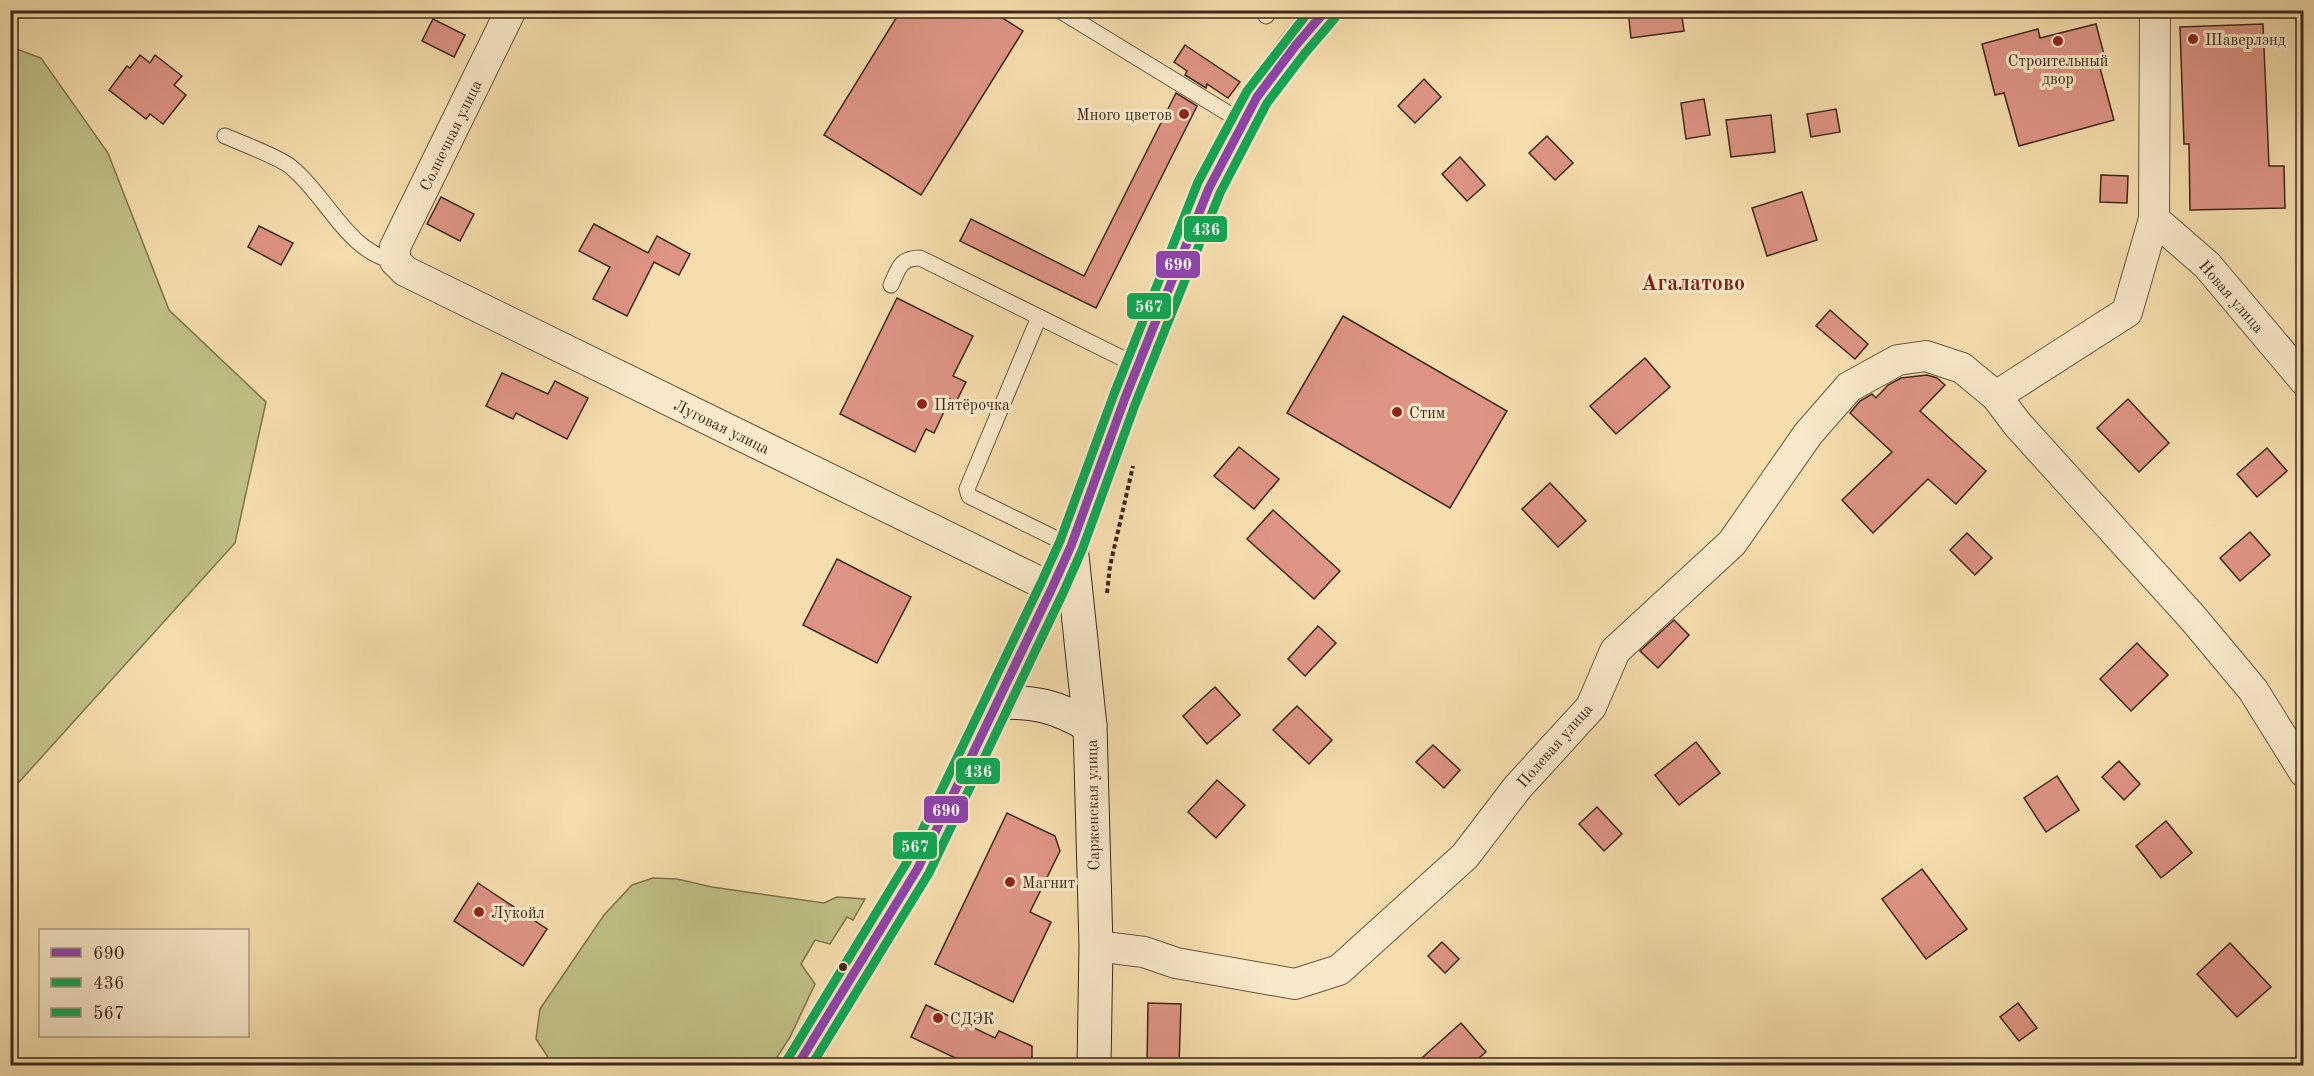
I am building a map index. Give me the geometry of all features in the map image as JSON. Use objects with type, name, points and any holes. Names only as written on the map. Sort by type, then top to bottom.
[{"type":"main road","points":[[797,1065],[918,868],[1052,588],[1071,546],[1138,366],[1209,188],[1264,89],[1296,45],[1326,10]]},
{"type":"main road","name":"Сарженская улица","points":[[1071,546],[1090,726],[1096,946],[1095,1065]]},
{"type":"main road","points":[[998,702],[1046,705],[1070,714],[1090,726]]},
{"type":"street","name":"Солнечная улица","points":[[395,261],[395,247],[511,10]]},
{"type":"street","points":[[1996,396],[2127,312],[2154,219],[2156,10]]},
{"type":"street","name":"Новая улица","points":[[2154,219],[2207,266],[2304,380]]},
{"type":"street","name":"Луговая улица","points":[[395,261],[416,276],[1052,588]]},
{"type":"street","name":"Полевая улица","points":[[1096,946],[1144,952],[1176,963],[1295,984],[1339,970],[1465,856],[1517,788],[1591,706],[1615,651],[1732,543],[1808,434],[1849,387],[1898,360],[1926,356],[1962,368],[1996,396],[2018,426],[2192,617],[2245,681],[2304,771]]},
{"type":"lane","points":[[1059,10],[1244,123]]},
{"type":"lane","points":[[225,136],[291,166],[364,249],[382,259],[395,261]]},
{"type":"lane","points":[[891,285],[900,265],[909,258],[920,258],[1138,366]]},
{"type":"lane","points":[[1039,317],[967,489],[969,496],[1071,546]]},
{"type":"green space","points":[[11,47],[41,58],[108,153],[169,310],[266,402],[235,543],[11,791]]},
{"type":"green space","points":[[653,878],[677,879],[712,887],[824,903],[837,897],[865,899],[853,920],[847,917],[830,944],[815,940],[801,964],[815,984],[790,1037],[772,1065],[553,1065],[536,1039],[540,1009],[604,915],[632,885]]},
{"type":"building","points":[[901,10],[990,10],[1023,31],[921,195],[824,135]]},
{"type":"building","points":[[1628,10],[1681,10],[1684,31],[1631,38]]},
{"type":"building","points":[[433,19],[465,35],[454,57],[422,41]]},
{"type":"building","points":[[2096,24],[2107,66],[2100,68],[2114,120],[2019,146],[2004,93],[1995,95],[1982,44],[2038,29],[2040,38]]},
{"type":"building","points":[[2263,24],[2269,166],[2284,166],[2285,208],[2190,210],[2189,144],[2184,144],[2180,27]]},
{"type":"building","points":[[1185,45],[1240,82],[1228,98],[1207,84],[1206,88],[1185,75],[1187,71],[1174,62]]},
{"type":"building","points":[[140,55],[150,63],[155,55],[182,76],[174,85],[186,95],[163,124],[150,114],[146,119],[109,90],[127,66],[130,68]]},
{"type":"building","points":[[1424,79],[1441,97],[1415,123],[1398,106]]},
{"type":"building","points":[[1176,93],[1197,106],[1096,308],[960,241],[971,219],[1084,276]]},
{"type":"building","points":[[1704,99],[1710,135],[1686,139],[1681,103]]},
{"type":"building","points":[[1836,109],[1840,132],[1811,137],[1807,114]]},
{"type":"building","points":[[1771,115],[1775,152],[1731,157],[1726,120]]},
{"type":"building","points":[[1547,136],[1573,163],[1555,180],[1529,153]]},
{"type":"building","points":[[1460,157],[1485,185],[1467,201],[1442,174]]},
{"type":"building","points":[[2101,175],[2128,176],[2127,203],[2100,202]]},
{"type":"building","points":[[1802,192],[1817,240],[1767,256],[1752,208]]},
{"type":"building","points":[[441,197],[474,214],[460,241],[427,224]]},
{"type":"building","points":[[594,224],[648,253],[657,236],[690,254],[679,275],[654,262],[627,316],[593,299],[610,267],[579,251]]},
{"type":"building","points":[[259,226],[293,243],[281,265],[248,247]]},
{"type":"building","points":[[897,298],[973,336],[953,376],[966,382],[956,402],[950,399],[934,433],[926,429],[915,452],[840,414]]},
{"type":"building","points":[[1830,310],[1868,344],[1855,359],[1816,326]]},
{"type":"building","name":"Стим","points":[[1343,316],[1507,411],[1450,508],[1287,413]]},
{"type":"building","points":[[1645,358],[1670,387],[1616,434],[1590,406]]},
{"type":"building","points":[[502,373],[548,394],[555,381],[588,398],[567,439],[516,413],[513,419],[486,406]]},
{"type":"building","points":[[1927,375],[1937,378],[1945,385],[1920,411],[1986,471],[1956,504],[1928,479],[1873,533],[1842,500],[1892,452],[1850,413],[1860,401],[1872,394],[1876,398],[1888,385],[1901,378]]},
{"type":"building","points":[[2128,399],[2169,443],[2139,472],[2097,428]]},
{"type":"building","points":[[1239,447],[1279,479],[1254,509],[1214,476]]},
{"type":"building","points":[[2267,448],[2287,471],[2257,497],[2237,474]]},
{"type":"building","points":[[1550,483],[1586,521],[1558,547],[1522,509]]},
{"type":"building","points":[[1273,510],[1340,571],[1314,599],[1247,539]]},
{"type":"building","points":[[2250,532],[2270,555],[2240,581],[2220,558]]},
{"type":"building","points":[[1967,533],[1992,558],[1975,575],[1950,550]]},
{"type":"building","points":[[837,559],[911,597],[877,663],[803,625]]},
{"type":"building","points":[[1674,620],[1689,635],[1658,668],[1640,651]]},
{"type":"building","points":[[1318,626],[1336,643],[1305,676],[1288,659]]},
{"type":"building","points":[[2137,643],[2168,675],[2131,711],[2100,679]]},
{"type":"building","points":[[1215,687],[1240,715],[1207,744],[1183,716]]},
{"type":"building","points":[[1297,706],[1332,740],[1309,764],[1273,730]]},
{"type":"building","points":[[1696,742],[1720,773],[1679,805],[1655,775]]},
{"type":"building","points":[[1433,745],[1460,770],[1444,788],[1416,762]]},
{"type":"building","points":[[2119,761],[2140,784],[2124,800],[2102,777]]},
{"type":"building","points":[[2057,776],[2079,810],[2046,832],[2024,798]]},
{"type":"building","points":[[1217,780],[1245,805],[1216,838],[1188,812]]},
{"type":"building","points":[[1597,807],[1622,834],[1604,851],[1579,824]]},
{"type":"building","name":"Магнит","points":[[1007,813],[1055,836],[1060,851],[1030,912],[1051,922],[1013,1002],[935,964]]},
{"type":"building","points":[[2166,821],[2192,853],[2161,878],[2136,846]]},
{"type":"building","points":[[1922,869],[1967,929],[1926,959],[1882,899]]},
{"type":"building","points":[[478,883],[547,929],[523,966],[454,921]]},
{"type":"building","points":[[1442,942],[1459,959],[1445,973],[1428,956]]},
{"type":"building","points":[[2230,943],[2271,987],[2237,1017],[2197,974]]},
{"type":"building","points":[[1148,1003],[1181,1004],[1179,1065],[1147,1065]]},
{"type":"building","points":[[2018,1003],[2037,1028],[2019,1041],[2000,1017]]},
{"type":"building","points":[[926,1005],[995,1038],[999,1031],[1032,1046],[1032,1065],[970,1065],[911,1037]]},
{"type":"building","points":[[1461,1023],[1486,1052],[1471,1065],[1414,1065]]},
{"type":"transit line","name":"567","points":[[787,1060],[907,862],[1041,583],[1060,541],[1114,394],[1198,182],[1247,91],[1310,10]]},
{"type":"transit line","name":"690","points":[[797,1066],[918,868],[1052,588],[1071,546],[1125,398],[1209,188],[1257,97],[1326,10]]},
{"type":"transit line","name":"436","points":[[811,1066],[929,873],[1063,593],[1082,550],[1136,402],[1220,193],[1267,103],[1335,18]]},
{"type":"place","name":"Шаверлэнд","points":[[2193,39]]},
{"type":"place","name":"Строительный двор","points":[[2058,41]]},
{"type":"place","name":"Много цветов","points":[[1184,114]]},
{"type":"place","name":"Пятёрочка","points":[[922,404]]},
{"type":"place","name":"Стим","points":[[1397,412]]},
{"type":"place","name":"Магнит","points":[[1010,882]]},
{"type":"place","name":"Лукойл","points":[[479,912]]},
{"type":"place","name":"СДЭК","points":[[938,1018]]},
{"type":"district","name":"Агалатово","points":[[1693,282]]}]
